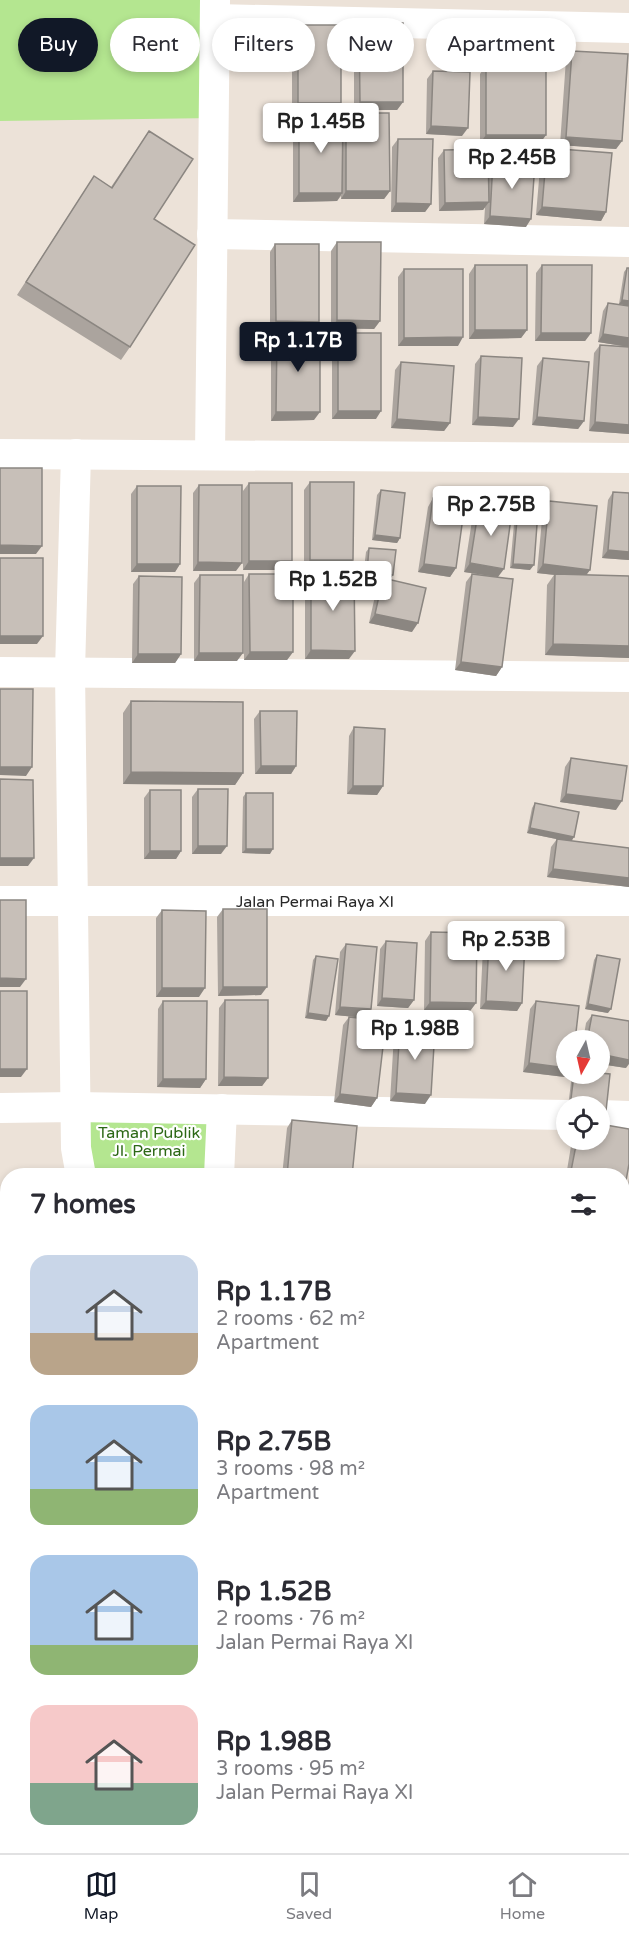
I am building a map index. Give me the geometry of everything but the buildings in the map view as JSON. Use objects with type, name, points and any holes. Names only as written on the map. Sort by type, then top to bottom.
[{"type":"street","points":[[210,455],[215,10],[629,28]]},
{"type":"street","points":[[212,234],[629,242]]},
{"type":"street","points":[[0,454],[629,458]]},
{"type":"street","points":[[76,454],[70,671],[76,1148],[80,1168]]},
{"type":"street","points":[[0,672],[629,677]]},
{"type":"street","name":"Jalan Permai Raya XI","points":[[0,901],[629,901]]},
{"type":"street","points":[[0,1108],[76,1107],[556,1115]]},
{"type":"street","points":[[219,1168],[222,1109]]},
{"type":"street","points":[[610,1115],[629,1116]]},
{"type":"green space","points":[[0,0],[215,0],[215,18],[212,18],[214,118],[0,121]]},
{"type":"green space","name":"Taman Publik Jl. Permai","points":[[76,1107],[222,1109],[219,1168],[83,1168]]}]
